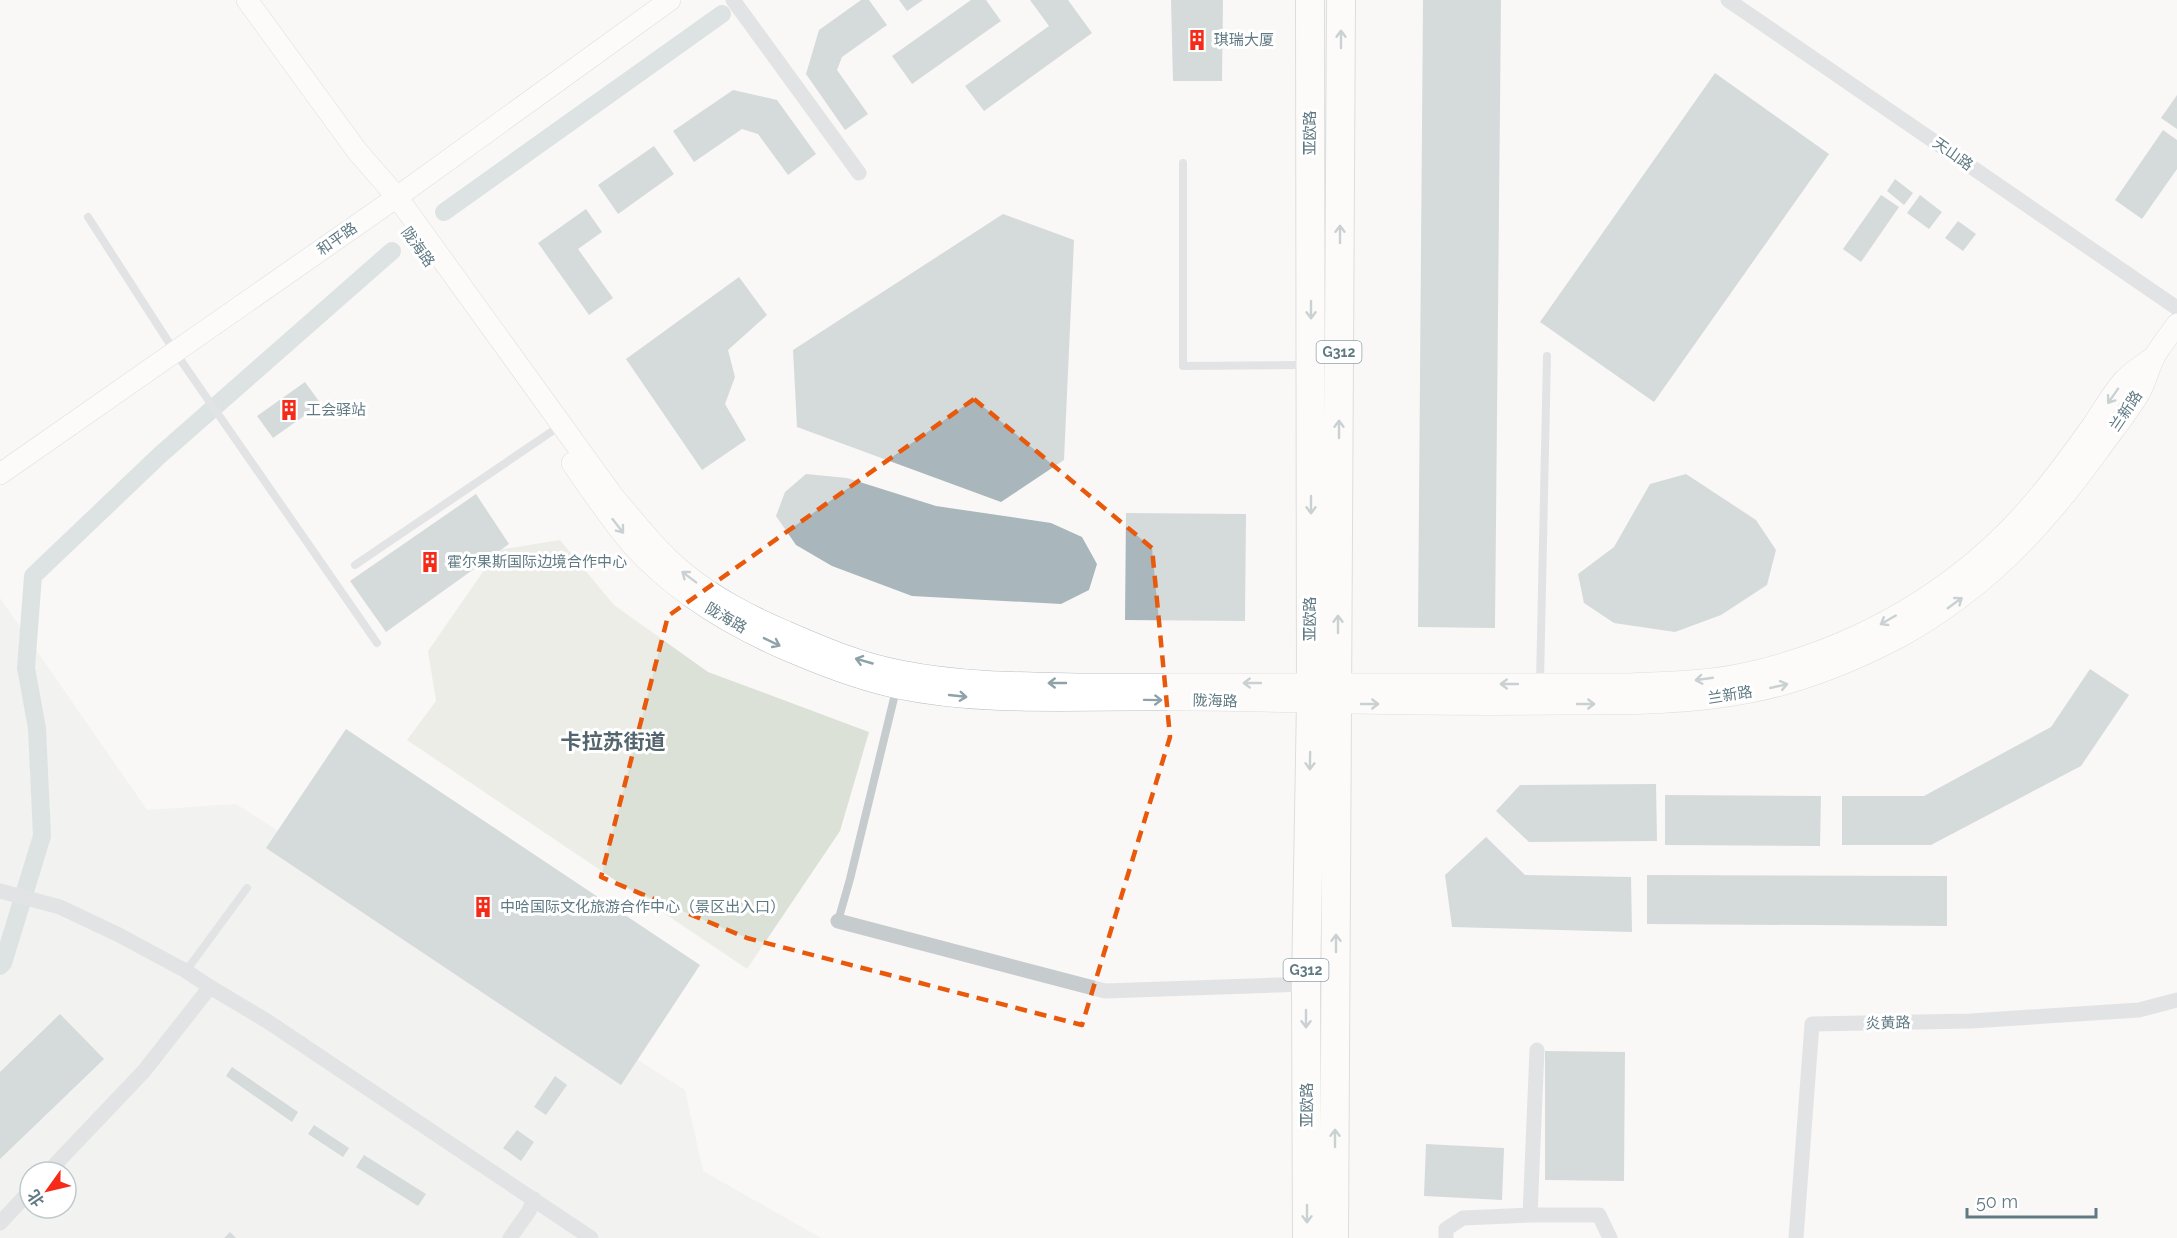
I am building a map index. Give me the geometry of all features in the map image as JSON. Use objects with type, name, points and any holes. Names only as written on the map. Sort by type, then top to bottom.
[{"type":"highway","name":"亚欧路","points":[[1310,0],[1311,366],[1324,693],[1334,1238]]},
{"type":"highway","name":"亚欧路","points":[[1307,1238],[1306,984],[1324,693],[1341,0]]},
{"type":"street","name":"陇海路","points":[[247,0],[392,201],[598,502],[633,546],[676,586],[732,623],[800,656],[898,680],[958,680],[1324,693]]},
{"type":"street","name":"和平路","points":[[0,474],[392,201],[670,0]]},
{"type":"street","points":[[733,0],[859,173]]},
{"type":"street","name":"天山路","points":[[1728,0],[2177,308]]},
{"type":"street","name":"陇海路","points":[[392,201],[613,496],[649,539],[682,572],[741,612],[898,680]]},
{"type":"street","name":"兰新路","points":[[1324,693],[1541,694],[1695,701],[1800,681],[1850,660],[1940,614],[1973,590],[2043,523],[2068,493],[2140,393],[2155,356],[2177,324]]},
{"type":"street","points":[[0,891],[60,907],[186,970],[267,1021],[591,1238]]},
{"type":"street","points":[[838,921],[1105,991],[1306,984]]},
{"type":"street","points":[[59,1160],[144,1071],[210,987]]},
{"type":"street","name":"炎黄路","points":[[1796,1238],[1812,1024],[1959,1021],[2094,1013],[2139,1010],[2177,1000]]},
{"type":"street","points":[[1530,1215],[1537,1050]]},
{"type":"street","points":[[510,1238],[529,1211],[534,1199]]},
{"type":"street","points":[[0,1223],[18,1204]]},
{"type":"street","points":[[1446,1238],[1446,1229],[1463,1218],[1530,1215],[1599,1215],[1610,1238]]},
{"type":"lane","points":[[1184,164],[1183,366],[1311,366]]},
{"type":"lane","points":[[88,217],[175,352],[376,643]]},
{"type":"lane","points":[[1541,694],[1547,356]]},
{"type":"lane","points":[[355,565],[551,432]]},
{"type":"lane","points":[[838,921],[898,680]]},
{"type":"lane","points":[[186,970],[247,888]]},
{"type":"highlighted area","points":[[974,399],[1152,548],[1170,737],[1082,1025],[747,938],[601,877],[668,616]]},
{"type":"shaded area","points":[[560,540],[614,605],[708,672],[869,732],[840,831],[747,969],[407,740],[436,701],[428,651],[498,550]]},
{"type":"shaded area","points":[[0,598],[147,810],[236,804],[685,1090],[703,1171],[821,1238],[0,1238]]},
{"type":"building","points":[[861,0],[869,0],[887,25],[842,57],[837,70],[868,114],[845,130],[806,74],[819,30]]},
{"type":"building","points":[[899,0],[923,0],[907,11]]},
{"type":"building","points":[[971,0],[986,0],[1001,21],[912,84],[892,56]]},
{"type":"building","points":[[1030,0],[1068,0],[1092,33],[984,111],[965,86],[1049,26]]},
{"type":"building","name":"琪瑞大厦","points":[[1171,0],[1223,0],[1222,81],[1173,81]]},
{"type":"building","points":[[1423,0],[1501,0],[1495,628],[1418,627]]},
{"type":"building","points":[[1715,73],[1829,154],[1654,402],[1540,322]]},
{"type":"building","points":[[733,90],[777,100],[816,154],[788,175],[758,134],[742,129],[694,162],[673,131]]},
{"type":"building","points":[[2177,95],[2177,129],[2161,118]]},
{"type":"building","points":[[2163,130],[2177,140],[2177,169],[2142,219],[2115,200]]},
{"type":"building","points":[[654,146],[674,174],[618,214],[598,185]]},
{"type":"building","points":[[1895,179],[1913,193],[1904,205],[1887,191]]},
{"type":"building","points":[[1881,195],[1899,207],[1861,262],[1843,249]]},
{"type":"building","points":[[1920,195],[1942,212],[1929,229],[1907,213]]},
{"type":"building","points":[[586,209],[602,232],[578,249],[613,298],[589,315],[538,243]]},
{"type":"building","points":[[1003,214],[1074,240],[1064,460],[1001,502],[797,427],[793,350]]},
{"type":"building","points":[[1958,221],[1976,234],[1963,251],[1945,238]]},
{"type":"building","points":[[739,277],[767,315],[728,350],[735,377],[725,404],[746,440],[702,470],[626,359]]},
{"type":"building","name":"工会驿站","points":[[305,382],[321,404],[273,438],[257,416]]},
{"type":"building","points":[[806,474],[847,478],[936,506],[1051,523],[1082,537],[1097,564],[1089,590],[1061,604],[912,596],[832,566],[796,545],[776,516],[785,492]]},
{"type":"building","points":[[1686,474],[1756,520],[1776,550],[1767,585],[1721,615],[1675,632],[1614,623],[1584,603],[1578,574],[1614,547],[1650,484]]},
{"type":"building","name":"霍尔果斯国际边境合作中心","points":[[476,494],[509,544],[386,632],[350,581]]},
{"type":"building","points":[[1126,513],[1246,514],[1245,621],[1125,620]]},
{"type":"building","points":[[2090,669],[2129,695],[2081,766],[1931,845],[1842,845],[1842,796],[1924,796],[2051,727]]},
{"type":"building","name":"中哈国际文化旅游合作中心（景区出入口）","points":[[346,729],[700,965],[621,1085],[266,848]]},
{"type":"building","points":[[1656,784],[1657,841],[1529,842],[1496,811],[1520,785]]},
{"type":"building","points":[[1665,795],[1821,796],[1820,846],[1665,845]]},
{"type":"building","points":[[1486,837],[1525,875],[1631,877],[1632,932],[1452,927],[1445,875]]},
{"type":"building","points":[[1647,875],[1947,876],[1947,926],[1647,924]]},
{"type":"building","points":[[60,1014],[104,1059],[0,1159],[0,1072]]},
{"type":"building","points":[[1545,1051],[1625,1052],[1624,1181],[1545,1180]]},
{"type":"building","points":[[232,1067],[298,1112],[292,1122],[226,1076]]},
{"type":"building","points":[[555,1076],[567,1085],[546,1115],[534,1107]]},
{"type":"building","points":[[314,1125],[349,1148],[343,1157],[308,1134]]},
{"type":"building","points":[[517,1130],[534,1142],[521,1161],[503,1148]]},
{"type":"building","points":[[1426,1144],[1504,1148],[1502,1200],[1424,1196]]},
{"type":"building","points":[[364,1155],[426,1194],[418,1206],[356,1167]]},
{"type":"building","points":[[230,1232],[236,1238],[224,1238]]},
{"type":"waterway","points":[[444,212],[722,14]]},
{"type":"waterway","points":[[0,966],[3,963],[42,836],[37,728],[26,668],[33,576],[160,455],[392,251]]},
{"type":"place","name":"琪瑞大厦","points":[[1197,40]]},
{"type":"place","name":"工会驿站","points":[[289,410]]},
{"type":"place","name":"霍尔果斯国际边境合作中心","points":[[430,562]]},
{"type":"place","name":"中哈国际文化旅游合作中心（景区出入口）","points":[[483,907]]},
{"type":"district","name":"卡拉苏街道","points":[[613,741]]}]
